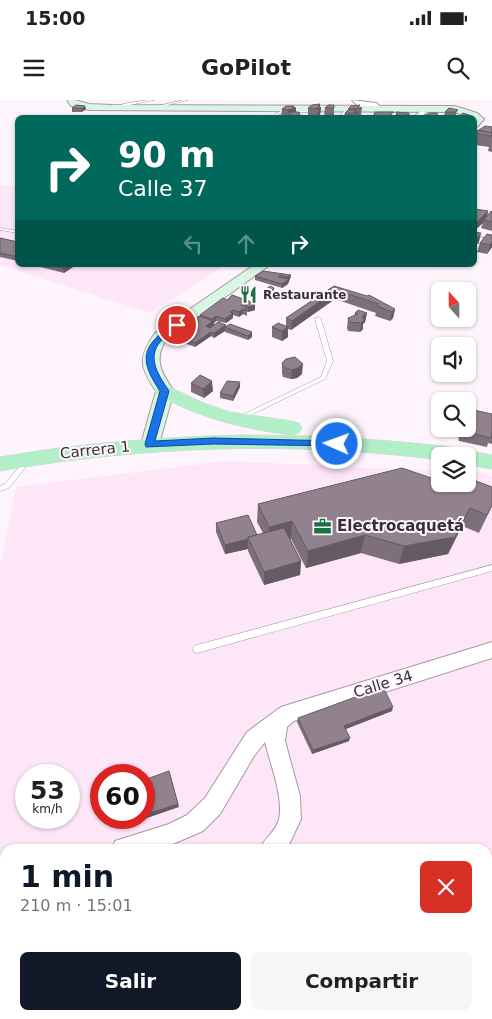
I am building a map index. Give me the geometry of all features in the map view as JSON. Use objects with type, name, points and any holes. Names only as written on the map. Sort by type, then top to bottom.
[{"type":"main road","points":[[165,391],[192,406],[223,418],[352,436],[364,439],[374,446]]},
{"type":"main road","name":"Carrera 1","points":[[0,464],[30,458],[150,444],[222,441],[374,446],[431,453]]},
{"type":"main road","points":[[476,459],[492,462]]},
{"type":"street","points":[[72,102],[89,107],[119,108],[152,104],[428,108],[455,109],[472,115]]},
{"type":"street","points":[[367,115],[378,107]]},
{"type":"street","points":[[419,115],[428,108]]},
{"type":"street","points":[[477,239],[492,243]]},
{"type":"street","points":[[150,444],[165,391],[155,377],[149,361],[151,348],[161,336],[260,267]]},
{"type":"street","name":"Calle 34","points":[[138,844],[174,833],[195,823],[210,810],[255,737],[277,724],[288,714],[492,650]]},
{"type":"street","points":[[276,844],[282,838],[290,819],[290,796],[275,741],[277,724]]},
{"type":"lane","points":[[152,104],[187,100]]},
{"type":"lane","points":[[276,115],[282,112],[351,106]]},
{"type":"lane","points":[[342,115],[351,106]]},
{"type":"lane","points":[[0,229],[15,232]]},
{"type":"lane","points":[[236,420],[323,378],[330,361],[318,319]]},
{"type":"lane","points":[[0,489],[7,486],[30,458]]},
{"type":"lane","points":[[197,649],[492,568]]},
{"type":"shaded area","points":[[15,185],[15,267],[223,267],[150,313],[0,265],[0,186]]},
{"type":"shaded area","points":[[226,461],[431,471],[431,492],[476,492],[476,473],[492,476],[492,844],[0,844],[0,566],[16,487]]},
{"type":"building","points":[[320,104],[318,106],[321,108],[316,108],[318,109],[308,108],[312,105]]},
{"type":"building","points":[[76,105],[85,106],[82,109],[72,108]]},
{"type":"building","points":[[328,105],[334,105],[334,108],[325,108]]},
{"type":"building","points":[[360,105],[358,107],[362,108],[348,109],[351,106]]},
{"type":"building","points":[[286,106],[294,106],[292,107],[296,108],[282,109]]},
{"type":"building","points":[[449,108],[458,110],[456,112],[445,112]]},
{"type":"building","points":[[348,110],[357,110],[354,112],[358,113],[345,113]]},
{"type":"building","points":[[288,112],[299,112],[300,115],[292,115]]},
{"type":"building","points":[[375,112],[394,112],[392,115],[374,115]]},
{"type":"building","points":[[396,112],[409,113],[409,115],[397,115]]},
{"type":"building","points":[[437,113],[438,115],[426,115]]},
{"type":"building","points":[[485,126],[492,127],[492,133],[479,130]]},
{"type":"building","points":[[477,130],[492,133],[492,136],[477,133]]},
{"type":"building","points":[[477,209],[488,211],[477,222]]},
{"type":"building","points":[[491,211],[492,222],[484,220]]},
{"type":"building","points":[[487,234],[492,235],[490,245],[480,243]]},
{"type":"building","points":[[0,238],[15,241],[15,256],[0,253]]},
{"type":"building","points":[[263,271],[291,275],[287,277],[280,275],[278,277],[289,279],[282,284],[255,276]]},
{"type":"building","points":[[270,286],[274,288],[273,290],[265,290]]},
{"type":"building","points":[[334,286],[369,295],[395,309],[392,312],[377,306],[379,304],[336,290],[292,321],[286,318]]},
{"type":"building","points":[[232,295],[255,305],[248,307],[245,302],[241,305],[247,311],[243,309],[239,312],[233,310],[230,312],[233,313],[225,319],[216,316],[212,319],[200,315],[223,298],[227,300]]},
{"type":"building","points":[[358,310],[367,313],[362,316],[364,320],[361,323],[350,322],[348,318],[358,314],[355,313]]},
{"type":"building","points":[[200,316],[213,321],[206,326],[210,328],[218,322],[226,325],[195,343],[176,335],[190,325],[186,323]]},
{"type":"building","points":[[278,323],[288,327],[282,331],[272,327]]},
{"type":"building","points":[[230,324],[252,332],[248,336],[225,327]]},
{"type":"building","points":[[295,357],[303,364],[292,370],[284,367],[282,363],[286,359]]},
{"type":"building","points":[[200,375],[212,381],[203,389],[191,383]]},
{"type":"building","points":[[227,381],[240,382],[233,396],[220,393]]},
{"type":"building","points":[[476,411],[492,414],[491,438],[476,434]]},
{"type":"building","points":[[402,468],[431,478],[431,492],[476,492],[476,481],[492,487],[492,505],[487,515],[470,508],[455,537],[404,546],[365,535],[308,551],[292,521],[269,527],[258,504]]},
{"type":"building","points":[[248,515],[257,535],[225,545],[216,523]]},
{"type":"building","points":[[284,528],[301,561],[264,572],[248,537]]},
{"type":"building","points":[[383,687],[393,707],[344,726],[350,738],[313,750],[298,718]]},
{"type":"building","points":[[169,771],[178,804],[155,811],[155,776]]},
{"type":"place","name":"Restaurante","points":[[249,295]]},
{"type":"place","name":"Electrocaquetá","points":[[323,526]]},
{"type":"route","points":[[177,325],[161,336],[151,348],[149,361],[155,377],[165,391],[150,444],[213,441],[337,444]]}]
